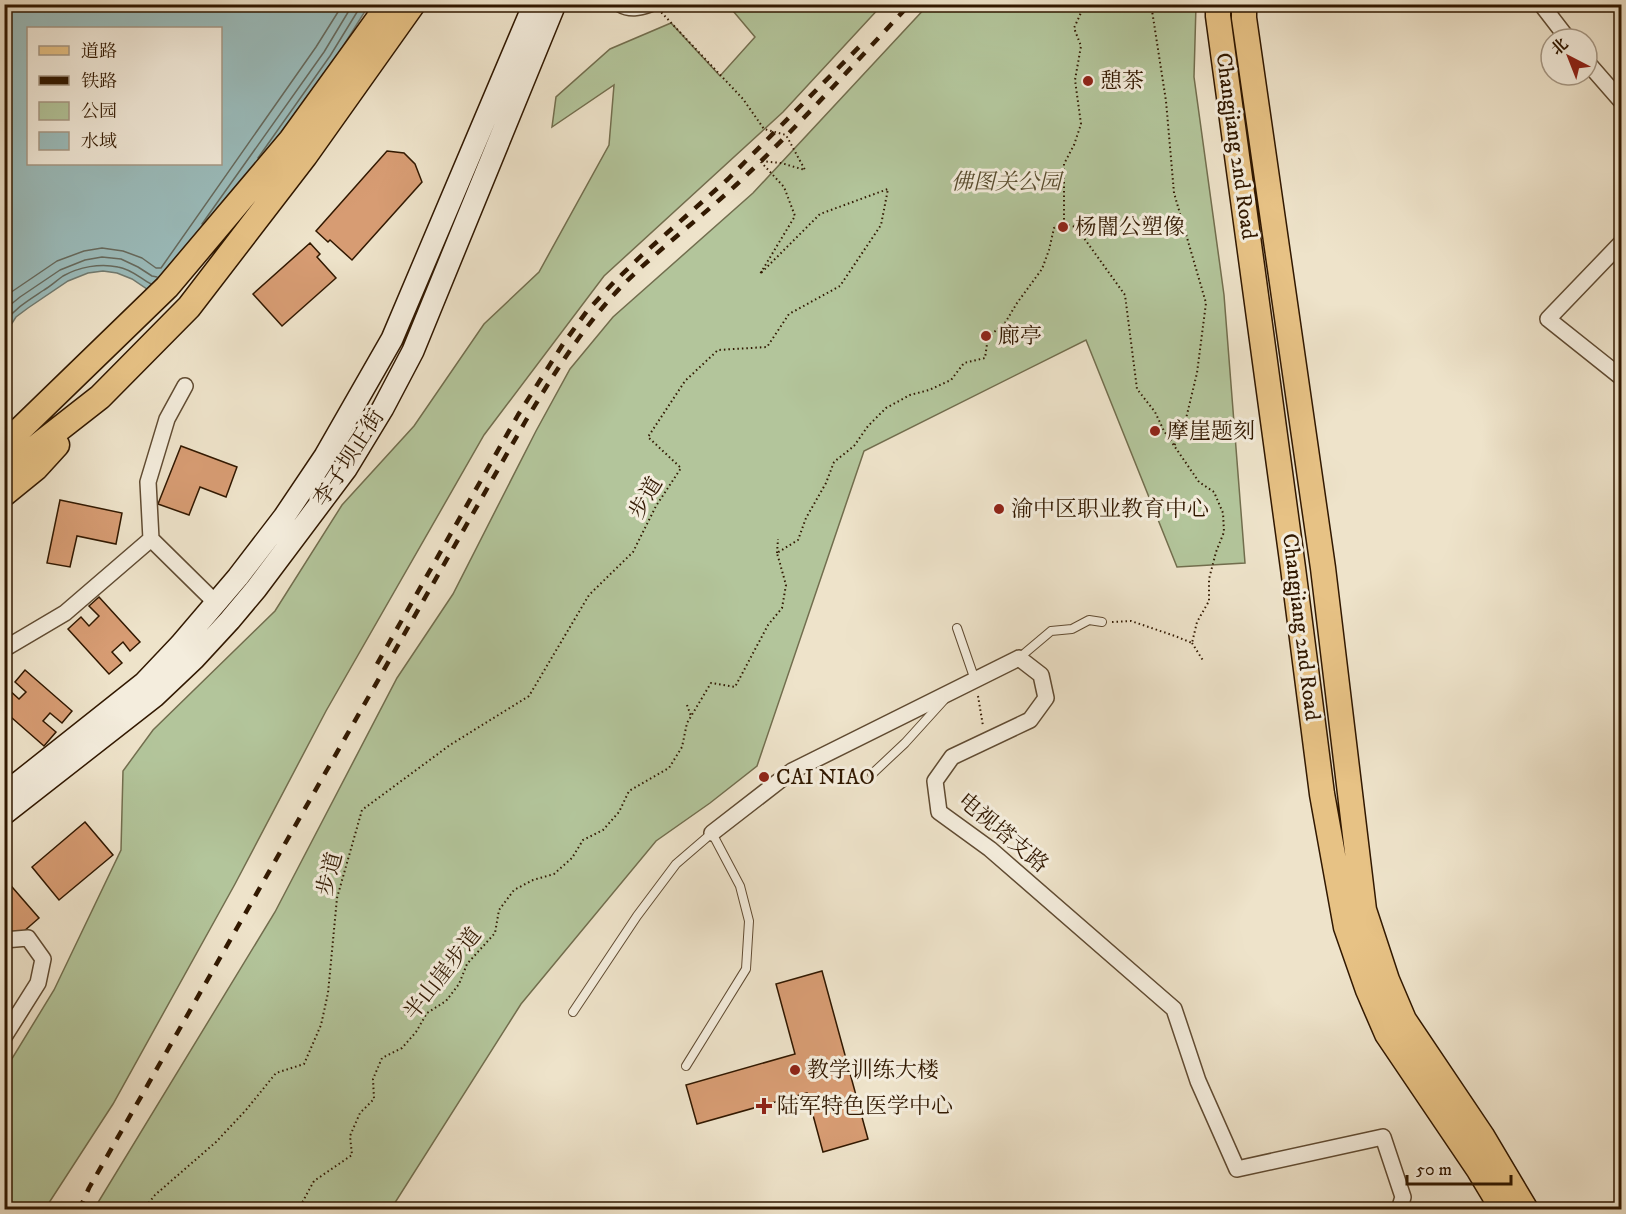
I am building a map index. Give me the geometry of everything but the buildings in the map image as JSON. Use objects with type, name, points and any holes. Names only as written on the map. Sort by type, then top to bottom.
[{"type":"main road","points":[[4,494],[36,468],[100,397],[189,307],[298,148],[389,4]]},
{"type":"main road","points":[[4,445],[168,287],[298,148],[413,4]]},
{"type":"main road","name":"李子坝正街","points":[[4,794],[144,683],[217,604],[284,516],[325,456],[392,339],[534,4]]},
{"type":"main road","name":"李子坝正街","points":[[4,814],[155,696],[194,659],[256,589],[346,469],[383,408],[413,351],[555,4]]},
{"type":"main road","name":"Changjiang 2nd Road","points":[[1218,4],[1322,794],[1346,927],[1368,990],[1387,1034],[1503,1209]]},
{"type":"main road","name":"Changjiang 2nd Road","points":[[1244,4],[1244,18],[1323,568],[1364,910],[1387,980],[1404,1020],[1482,1136],[1526,1209]]},
{"type":"main road","points":[[4,472],[100,397]]},
{"type":"street","points":[[620,4],[627,8],[656,9]]},
{"type":"street","points":[[1541,4],[1559,27]]},
{"type":"street","points":[[1599,76],[1622,102]]},
{"type":"street","points":[[1622,242],[1548,318],[1622,378]]},
{"type":"street","points":[[185,386],[167,419],[148,483],[151,539],[217,604]]},
{"type":"street","points":[[4,649],[65,613],[151,539]]},
{"type":"street","points":[[712,833],[792,771],[1019,658]]},
{"type":"street","name":"电视塔支路","points":[[1019,658],[1041,675],[1046,698],[1030,720],[952,757],[935,781],[939,812],[990,849],[1174,1009],[1198,1081],[1237,1169],[1383,1137],[1403,1197],[1399,1209]]},
{"type":"street","points":[[4,940],[28,938],[43,959],[38,983],[4,1037]]},
{"type":"lane","points":[[1019,658],[1050,631],[1072,629],[1089,620],[1102,622]]},
{"type":"lane","points":[[957,628],[975,680]]},
{"type":"lane","points":[[873,774],[905,743],[951,692]]},
{"type":"lane","points":[[573,1012],[676,864],[712,833],[740,886],[749,921],[746,969],[686,1066]]},
{"type":"path","points":[[1064,224],[1064,164],[1074,145],[1081,123],[1075,80],[1081,46],[1074,28],[1085,4]]},
{"type":"path","points":[[1151,4],[1166,101],[1174,193],[1206,303],[1197,373],[1184,428],[1174,446]]},
{"type":"path","name":"步道","points":[[143,1209],[155,1195],[216,1142],[276,1073],[304,1064],[321,1025],[328,993],[337,898],[363,810],[450,745],[529,696],[589,595],[633,552],[656,506],[681,468],[648,437],[685,381],[718,350],[767,347],[789,314],[840,286],[881,225],[888,189],[820,214],[760,274],[795,216],[784,188],[760,161],[781,163],[805,170],[786,135],[764,129],[743,99],[656,9]]},
{"type":"path","points":[[777,553],[798,540],[834,462],[854,446],[868,426],[886,408],[910,395],[929,390],[951,380],[964,363],[985,358],[988,337],[1005,323],[1042,269],[1050,250],[1054,228],[1064,224],[1076,227],[1125,295],[1137,389],[1155,412],[1164,431],[1199,482],[1214,492],[1223,513],[1224,532],[1209,579],[1209,601],[1197,622],[1192,643]]},
{"type":"path","points":[[777,553],[778,539]]},
{"type":"path","name":"半山崖步道","points":[[298,1209],[314,1181],[352,1155],[350,1136],[360,1113],[374,1099],[373,1078],[382,1059],[402,1048],[416,1032],[427,1013],[446,1000],[459,984],[467,964],[495,933],[499,910],[513,890],[533,880],[554,874],[572,858],[583,840],[603,830],[619,812],[629,791],[669,768],[682,747],[687,723],[711,683],[735,687],[768,625],[782,608],[786,585],[777,553]]},
{"type":"path","points":[[1102,622],[1131,621],[1175,636],[1192,643],[1204,662]]},
{"type":"path","points":[[975,680],[986,741]]},
{"type":"path","points":[[687,705],[691,716]]},
{"type":"green space","points":[[728,5],[801,5],[811,9],[815,5],[882,5],[783,112],[604,276],[484,435],[326,711],[235,884],[113,1104],[45,1209],[5,1209],[5,1070],[54,990],[121,850],[123,771],[153,730],[275,611],[342,505],[414,426],[484,324],[539,272],[609,145],[614,85],[552,127],[556,97],[610,49],[671,23],[720,76],[755,37]]},
{"type":"green space","name":"佛图关公园","points":[[928,5],[1196,5],[1194,77],[1224,295],[1245,563],[1177,567],[1086,340],[864,451],[757,766],[656,841],[521,1004],[391,1209],[94,1209],[275,912],[397,678],[453,594],[570,369],[613,317],[753,193]]},
{"type":"water","points":[[5,5],[369,5],[335,59],[170,293],[147,289],[117,273],[103,271],[88,273],[68,281],[16,317],[5,334]]},
{"type":"railway","points":[[79,1210],[89,1188],[525,422],[569,352],[620,288],[759,163],[910,4]]},
{"type":"railway","points":[[377,664],[518,415],[587,311],[642,255],[728,179],[862,44]]},
{"type":"place","name":"憩茶","points":[[1088,81]]},
{"type":"place","name":"杨闇公塑像","points":[[1063,227]]},
{"type":"place","name":"廊亭","points":[[986,336]]},
{"type":"place","name":"摩崖题刻","points":[[1155,431]]},
{"type":"place","name":"渝中区职业教育中心","points":[[999,509]]},
{"type":"place","name":"CAI NIAO","points":[[764,777]]},
{"type":"place","name":"教学训练大楼","points":[[795,1070]]},
{"type":"place","name":"陆军特色医学中心","points":[[764,1106]]}]
